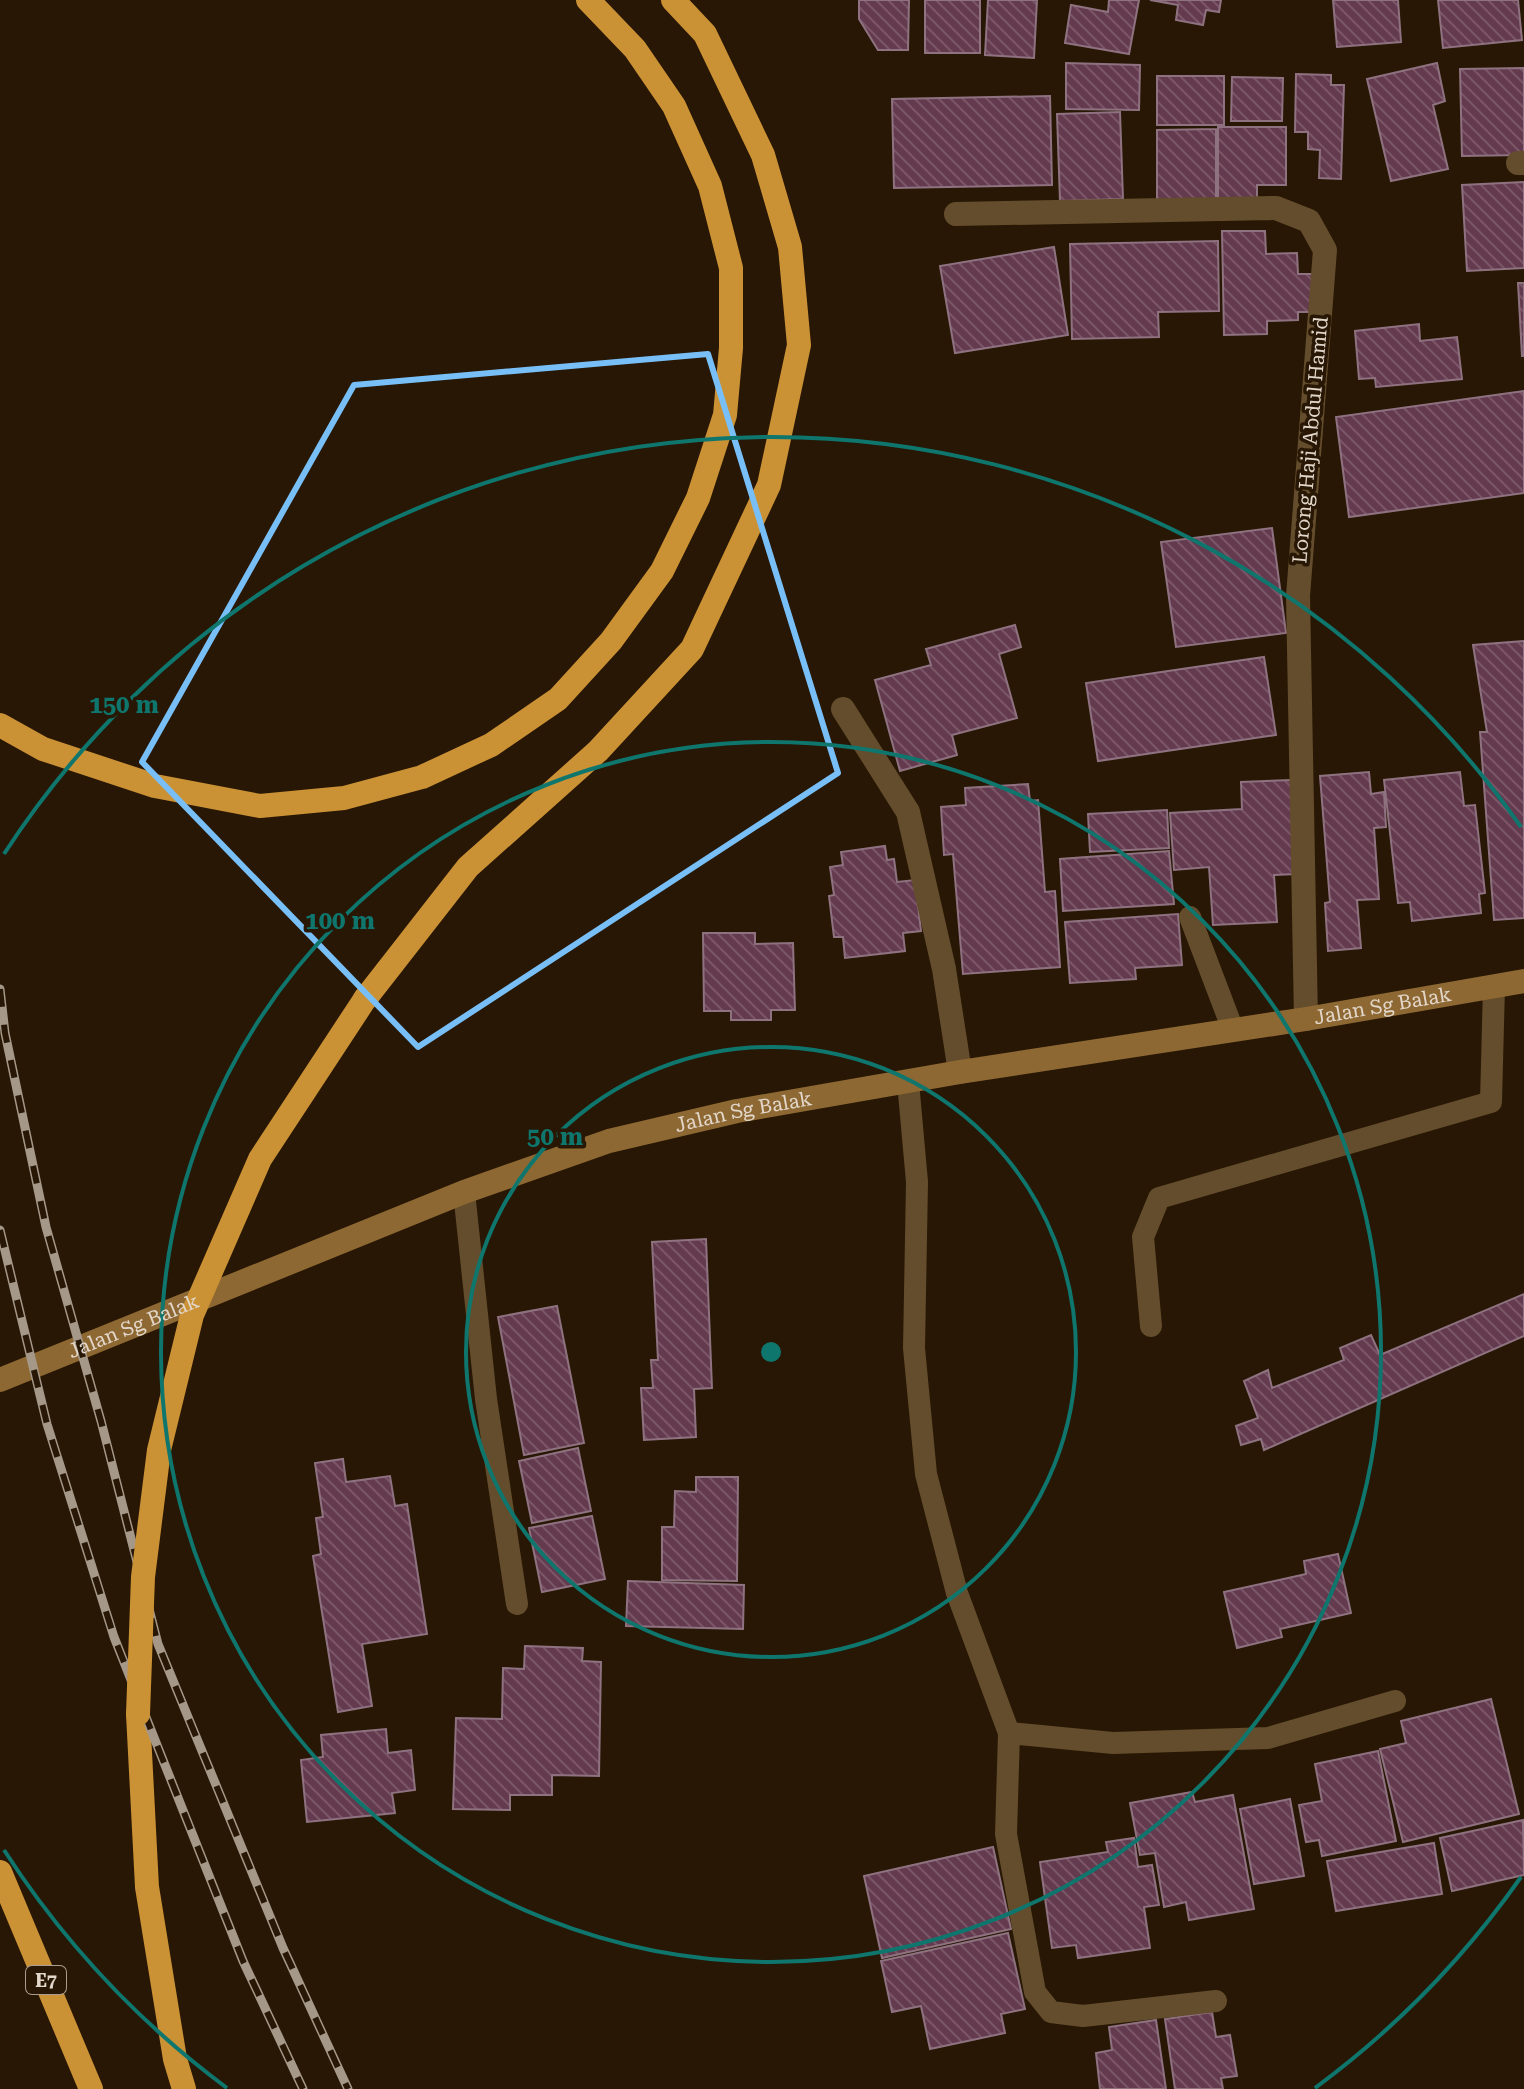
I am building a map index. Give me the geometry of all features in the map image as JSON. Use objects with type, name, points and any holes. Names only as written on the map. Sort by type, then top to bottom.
[{"type":"highway","points":[[0,725],[43,749],[155,786],[260,806],[344,798],[422,777],[491,745],[558,699],[611,641],[662,571],[698,498],[725,415],[731,348],[731,268],[710,186],[674,106],[635,49],[588,0]]},
{"type":"highway","points":[[184,2089],[175,2059],[147,1887],[138,1714],[143,1577],[159,1450],[192,1315],[260,1159],[365,999],[468,867],[598,751],[692,649],[769,485],[799,345],[790,247],[763,155],[705,34],[673,0]]},
{"type":"highway","name":"E7","points":[[0,1872],[91,2089]]},
{"type":"street","name":"Lorong Haji Abdul Hamid","points":[[956,214],[1276,208],[1309,221],[1325,250],[1298,596],[1306,1019]]},
{"type":"street","points":[[843,709],[908,812],[944,969],[960,1072]]},
{"type":"street","name":"Jalan Sg Balak","points":[[0,1380],[464,1192],[609,1141],[737,1111],[960,1072],[1306,1019],[1524,981]]},
{"type":"lane","points":[[1190,917],[1233,1030]]},
{"type":"lane","points":[[1151,1326],[1143,1237],[1159,1198],[1491,1102],[1494,986]]},
{"type":"lane","points":[[908,1082],[917,1182],[914,1348],[926,1474],[957,1593],[1009,1733],[1006,1834],[1035,1992],[1051,2012],[1083,2016],[1216,2001]]},
{"type":"lane","points":[[464,1192],[486,1399],[517,1604]]},
{"type":"lane","points":[[1009,1733],[1113,1743],[1268,1738],[1395,1701]]},
{"type":"highlighted area","points":[[708,354],[838,773],[418,1047],[142,762],[354,385]]},
{"type":"building","points":[[859,0],[909,0],[908,50],[878,50],[859,19]]},
{"type":"building","points":[[925,0],[980,0],[980,53],[925,53]]},
{"type":"building","points":[[988,0],[1037,0],[1034,58],[985,55]]},
{"type":"building","points":[[1109,0],[1139,0],[1129,54],[1065,43],[1071,5],[1108,12]]},
{"type":"building","points":[[1150,0],[1221,0],[1219,12],[1206,10],[1203,25],[1176,20],[1178,5]]},
{"type":"building","points":[[1333,0],[1398,0],[1401,42],[1337,47]]},
{"type":"building","points":[[1438,0],[1518,0],[1522,40],[1443,48]]},
{"type":"building","points":[[1066,63],[1140,65],[1139,110],[1066,109]]},
{"type":"building","points":[[1437,63],[1445,101],[1433,105],[1448,169],[1391,181],[1367,79]]},
{"type":"building","points":[[1524,68],[1524,155],[1462,156],[1460,69]]},
{"type":"building","points":[[1296,74],[1331,75],[1331,85],[1344,85],[1341,179],[1319,178],[1320,150],[1308,149],[1308,132],[1295,132]]},
{"type":"building","points":[[1157,76],[1224,76],[1224,125],[1157,125]]},
{"type":"building","points":[[1232,77],[1283,78],[1282,121],[1231,121]]},
{"type":"building","points":[[1050,96],[1052,185],[894,188],[892,99]]},
{"type":"building","points":[[1120,112],[1123,199],[1060,201],[1057,114]]},
{"type":"building","points":[[1218,127],[1286,127],[1286,185],[1257,185],[1257,202],[1218,202]]},
{"type":"building","points":[[1216,129],[1216,200],[1157,200],[1157,130]]},
{"type":"building","points":[[1524,182],[1524,268],[1467,271],[1462,185]]},
{"type":"building","points":[[1222,231],[1265,231],[1266,254],[1297,253],[1298,274],[1312,274],[1312,312],[1298,312],[1298,320],[1267,321],[1267,334],[1224,335]]},
{"type":"building","points":[[1218,241],[1219,311],[1158,312],[1159,337],[1072,339],[1070,244]]},
{"type":"building","points":[[1054,247],[1068,335],[955,353],[940,266]]},
{"type":"building","points":[[1518,283],[1524,283],[1524,356],[1522,356]]},
{"type":"building","points":[[1419,324],[1420,341],[1457,337],[1462,379],[1376,387],[1375,378],[1359,379],[1355,331]]},
{"type":"building","points":[[1524,391],[1524,493],[1349,517],[1336,417]]},
{"type":"building","points":[[1272,528],[1286,633],[1176,647],[1161,542]]},
{"type":"building","points":[[1015,625],[1021,647],[999,654],[1017,718],[952,735],[957,755],[900,771],[875,680],[931,665],[926,649]]},
{"type":"building","points":[[1524,641],[1524,918],[1494,920],[1480,732],[1487,732],[1473,645]]},
{"type":"building","points":[[1264,657],[1276,735],[1098,761],[1086,683]]},
{"type":"building","points":[[1369,772],[1371,794],[1384,792],[1386,827],[1374,828],[1379,899],[1357,900],[1361,948],[1328,951],[1325,903],[1330,902],[1320,776]]},
{"type":"building","points":[[1460,772],[1464,806],[1475,805],[1485,893],[1479,894],[1481,913],[1412,921],[1410,902],[1398,903],[1384,780]]},
{"type":"building","points":[[1291,780],[1297,874],[1274,875],[1277,922],[1213,925],[1209,867],[1174,870],[1170,813],[1242,809],[1241,782]]},
{"type":"building","points":[[1028,784],[1030,801],[1038,800],[1045,892],[1055,891],[1060,967],[963,974],[953,854],[944,855],[941,807],[966,805],[965,788]]},
{"type":"building","points":[[1167,810],[1169,848],[1090,852],[1088,814]]},
{"type":"building","points":[[885,846],[887,860],[894,859],[897,882],[915,880],[921,931],[903,933],[905,951],[845,958],[843,937],[834,937],[829,896],[834,895],[830,867],[843,865],[841,852]]},
{"type":"building","points":[[1169,851],[1174,904],[1063,911],[1060,859]]},
{"type":"building","points":[[1178,914],[1182,965],[1135,968],[1136,979],[1070,983],[1065,922]]},
{"type":"building","points":[[703,933],[755,933],[755,944],[793,943],[795,1010],[771,1010],[771,1020],[731,1020],[731,1011],[704,1011]]},
{"type":"building","points":[[706,1239],[712,1388],[694,1389],[696,1437],[644,1440],[641,1388],[653,1388],[651,1360],[658,1360],[652,1242]]},
{"type":"building","points":[[1524,1294],[1524,1336],[1264,1450],[1261,1439],[1241,1445],[1236,1426],[1258,1418],[1244,1381],[1268,1370],[1272,1388],[1344,1360],[1340,1348],[1371,1335],[1380,1355]]},
{"type":"building","points":[[557,1306],[584,1443],[524,1455],[498,1317]]},
{"type":"building","points":[[578,1448],[591,1511],[532,1523],[519,1461]]},
{"type":"building","points":[[343,1459],[346,1482],[390,1476],[395,1506],[407,1504],[427,1634],[362,1644],[372,1706],[338,1712],[313,1556],[321,1554],[316,1518],[323,1517],[315,1463]]},
{"type":"building","points":[[696,1477],[738,1477],[737,1581],[662,1580],[662,1527],[674,1527],[675,1491],[696,1492]]},
{"type":"building","points":[[592,1516],[605,1579],[542,1592],[529,1528]]},
{"type":"building","points":[[1338,1554],[1351,1613],[1280,1629],[1282,1637],[1237,1648],[1224,1592],[1306,1574],[1304,1561]]},
{"type":"building","points":[[628,1581],[744,1585],[743,1629],[626,1626]]},
{"type":"building","points":[[525,1646],[583,1648],[582,1661],[601,1662],[599,1776],[552,1775],[552,1795],[510,1795],[510,1810],[453,1809],[456,1718],[502,1719],[503,1668],[524,1669]]},
{"type":"building","points":[[1491,1699],[1519,1814],[1403,1842],[1380,1749],[1406,1743],[1401,1721]]},
{"type":"building","points":[[386,1729],[388,1753],[411,1750],[415,1790],[392,1793],[395,1813],[307,1822],[301,1760],[323,1757],[321,1735]]},
{"type":"building","points":[[1378,1751],[1396,1841],[1322,1856],[1319,1840],[1306,1842],[1299,1805],[1322,1801],[1315,1764]]},
{"type":"building","points":[[1192,1792],[1195,1802],[1233,1795],[1254,1909],[1189,1920],[1186,1902],[1164,1907],[1155,1853],[1140,1855],[1130,1803]]},
{"type":"building","points":[[1290,1799],[1304,1876],[1254,1884],[1240,1809]]},
{"type":"building","points":[[1523,1820],[1524,1875],[1452,1891],[1440,1838]]},
{"type":"building","points":[[1134,1838],[1138,1867],[1152,1865],[1159,1905],[1144,1907],[1150,1948],[1078,1958],[1076,1945],[1052,1948],[1040,1862],[1108,1852],[1106,1842]]},
{"type":"building","points":[[1434,1843],[1442,1894],[1336,1911],[1327,1861]]},
{"type":"building","points":[[993,1847],[1011,1929],[882,1958],[864,1876]]},
{"type":"building","points":[[1008,1933],[1025,2009],[1001,2014],[1005,2033],[930,2049],[921,2006],[892,2012],[881,1961]]},
{"type":"building","points":[[1212,2012],[1216,2037],[1230,2035],[1237,2076],[1221,2078],[1223,2089],[1175,2089],[1165,2019]]},
{"type":"building","points":[[1156,2020],[1166,2089],[1100,2089],[1096,2053],[1112,2050],[1109,2027]]},
{"type":"railway","points":[[0,989],[5,1033],[46,1227],[101,1421],[158,1644],[283,1948],[348,2089]]},
{"type":"railway","points":[[0,1230],[47,1424],[114,1637],[243,1961],[303,2089]]}]
